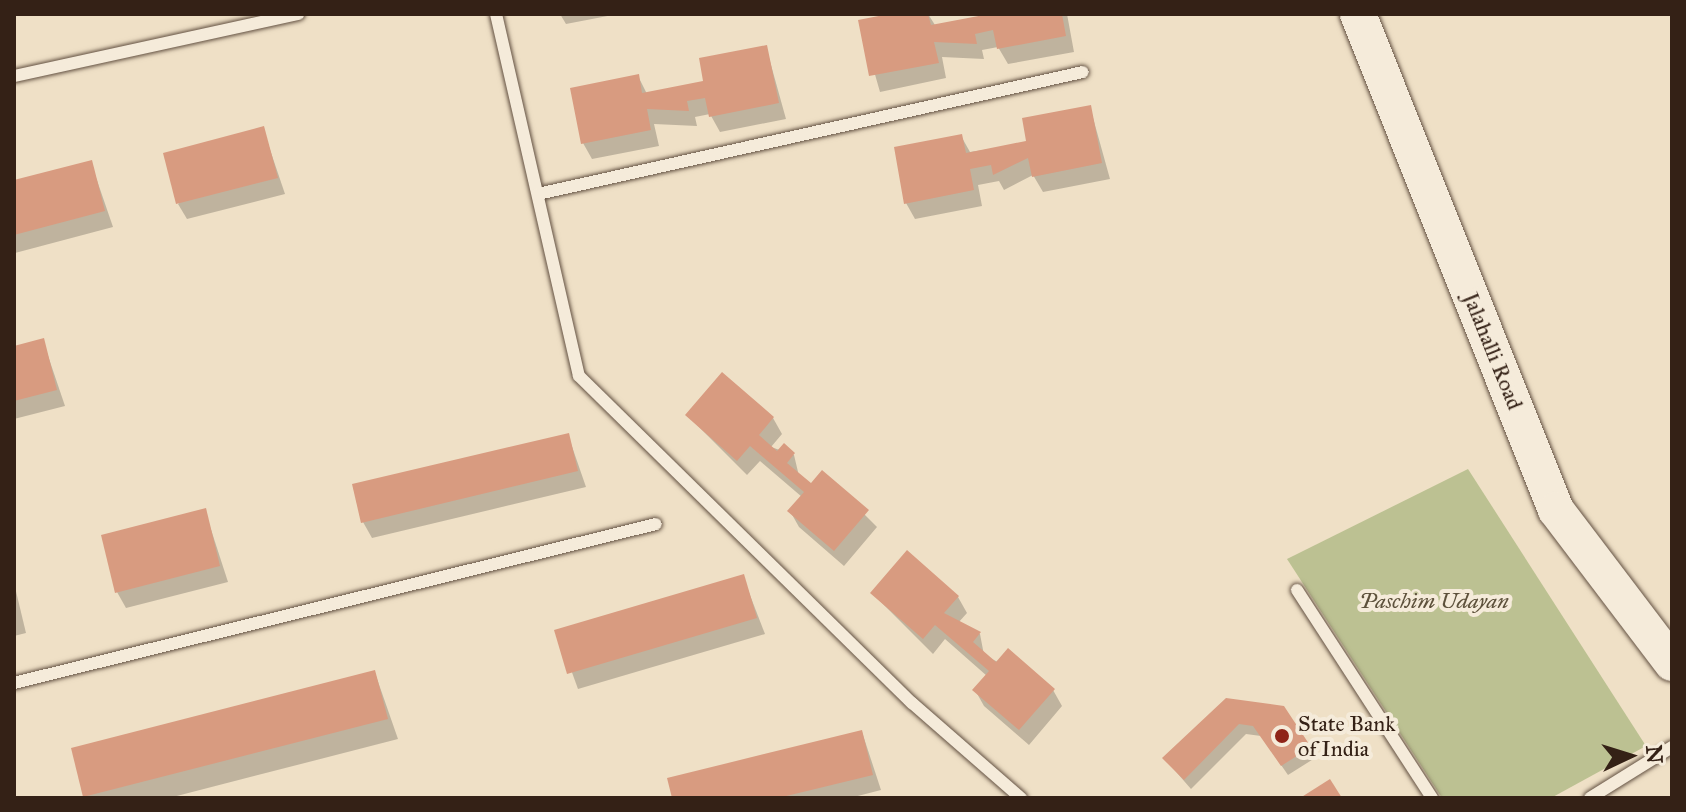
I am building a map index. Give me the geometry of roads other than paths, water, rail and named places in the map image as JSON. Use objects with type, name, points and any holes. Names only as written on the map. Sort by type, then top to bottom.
[{"type":"main road","name":"Jalahalli Road","points":[[1358,14],[1556,510],[1672,663]]},
{"type":"lane","points":[[14,76],[298,14]]},
{"type":"lane","points":[[496,14],[579,376],[912,703],[1021,798]]},
{"type":"lane","points":[[538,194],[1083,72]]},
{"type":"lane","points":[[14,683],[656,524]]},
{"type":"lane","points":[[1297,590],[1432,798]]},
{"type":"lane","points":[[1590,798],[1672,747]]},
{"type":"place","name":"State Bank of India","points":[[1282,736]]},
{"type":"park label","name":"Paschim Udayan","points":[[1434,601]]}]
